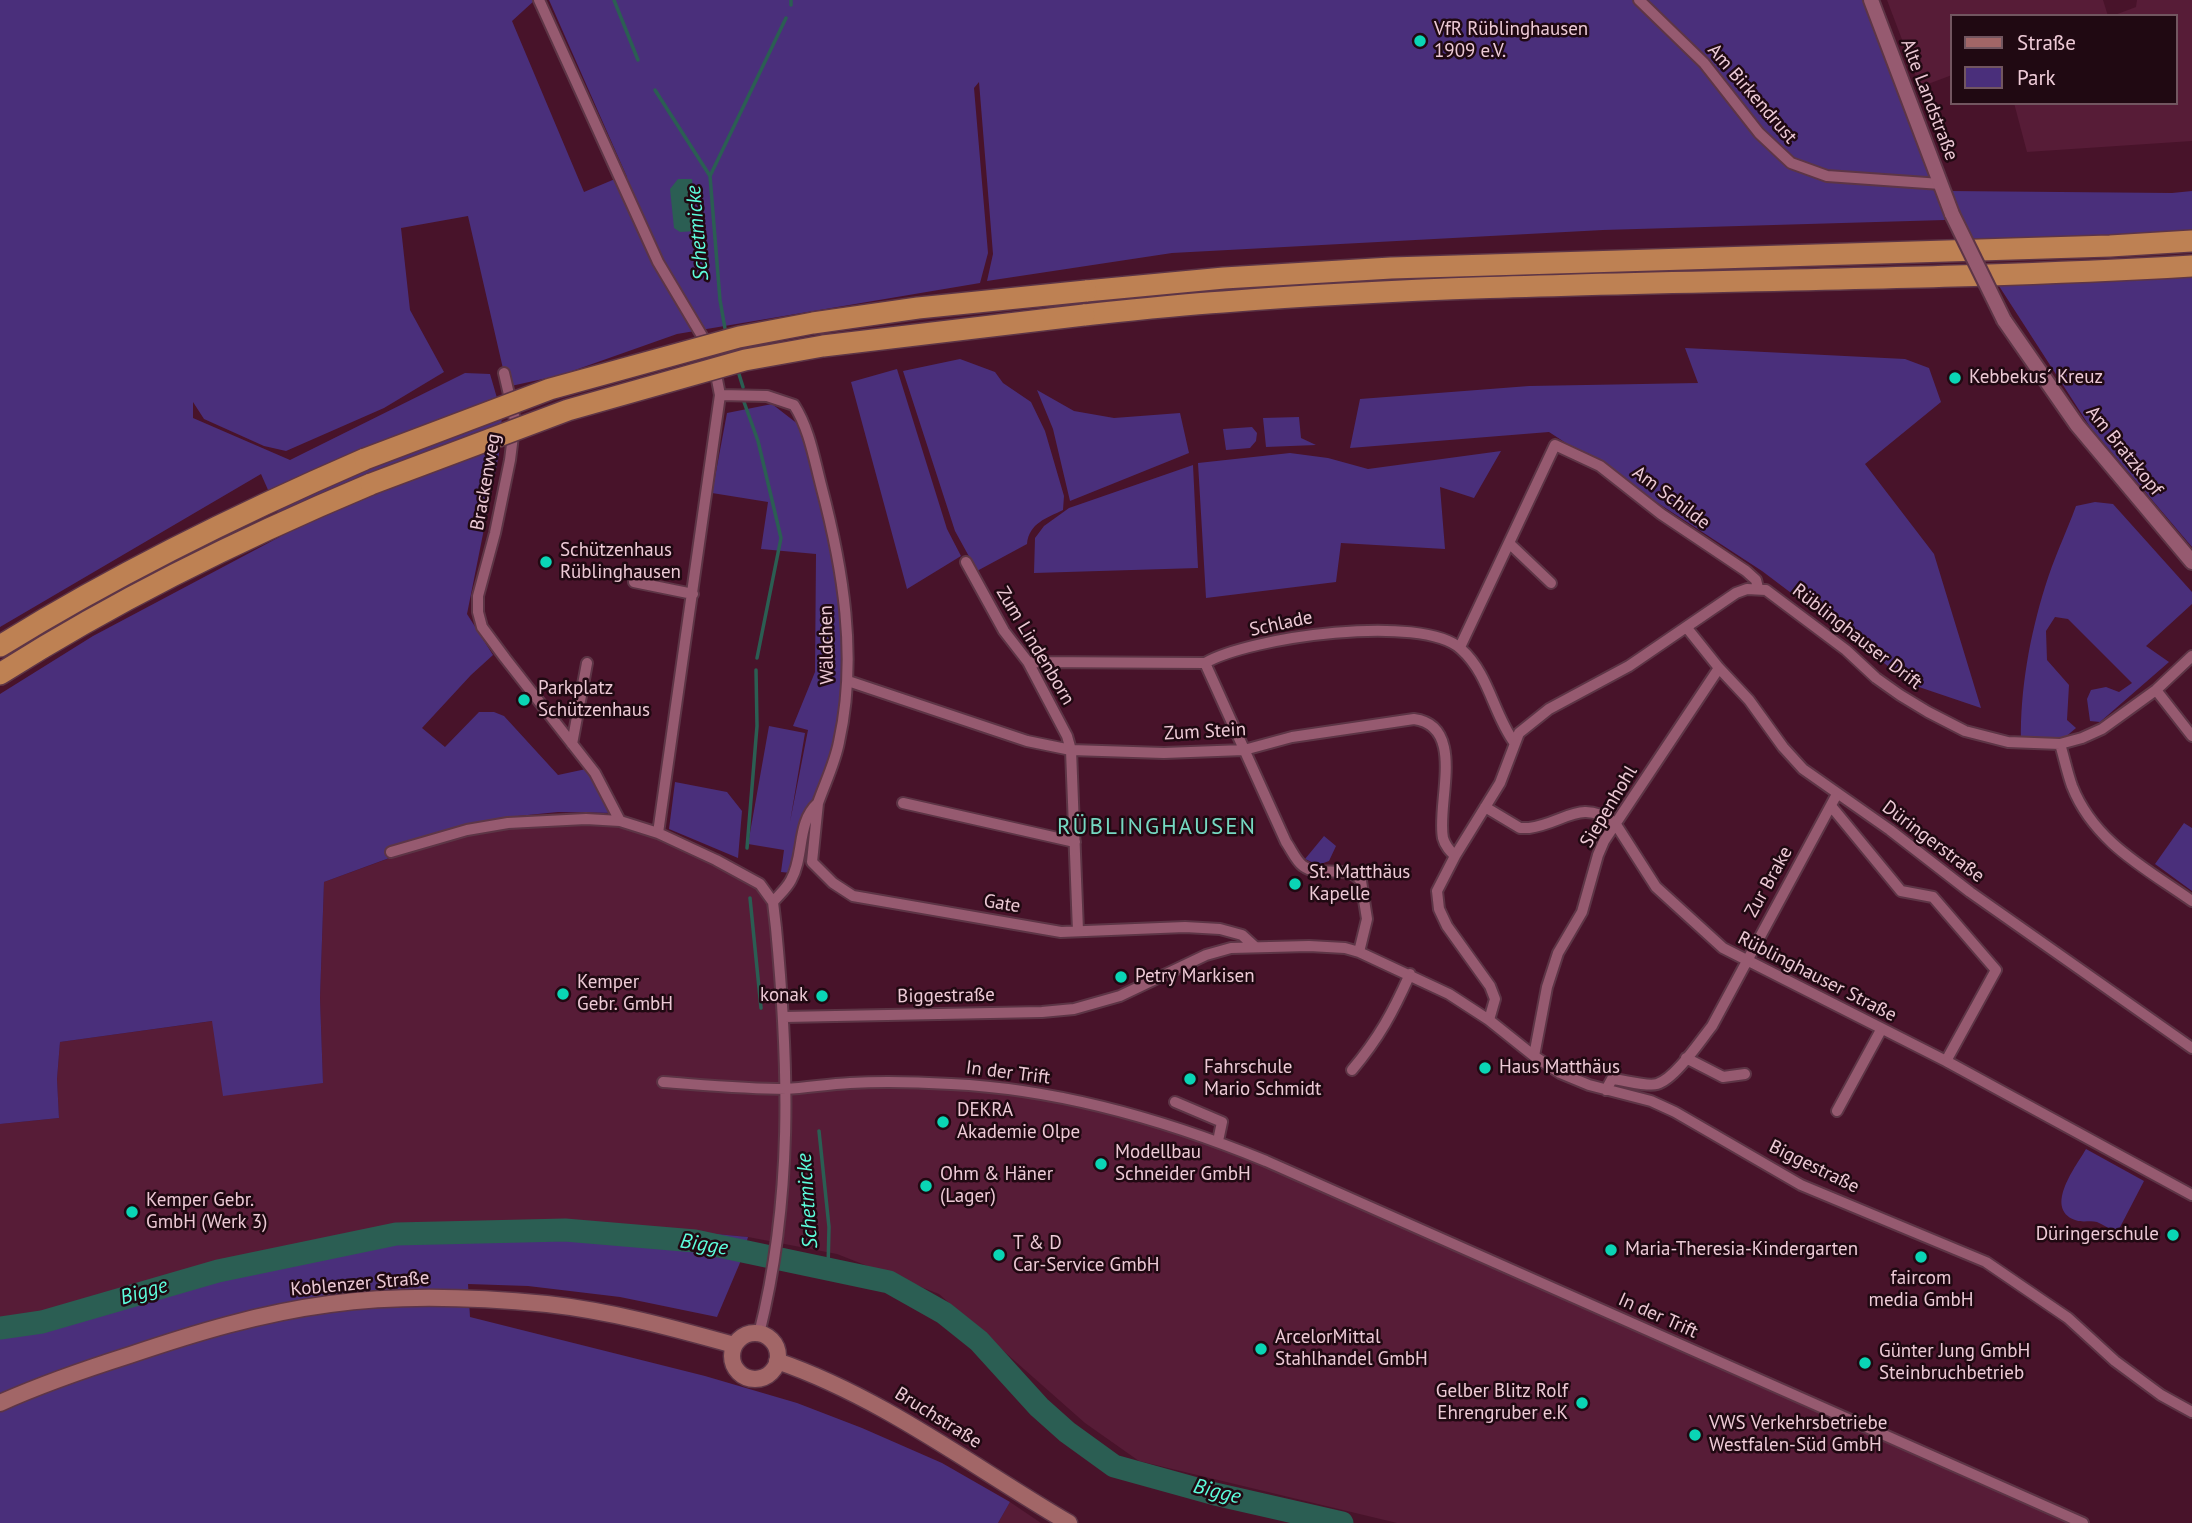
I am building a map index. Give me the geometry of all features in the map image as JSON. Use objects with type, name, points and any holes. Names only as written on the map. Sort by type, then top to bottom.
[{"type":"highway","points":[[0,646],[86,594],[178,546],[261,504],[365,459],[550,389],[740,337],[813,323],[905,309],[1086,291],[1224,278],[1391,268],[2110,246],[2192,241]]},
{"type":"highway","points":[[0,674],[47,644],[157,582],[281,522],[371,484],[568,411],[746,360],[823,346],[1084,315],[1224,302],[1387,293],[2192,266]]},
{"type":"main road","name":"Koblenzer Straße","points":[[0,1403],[89,1368],[216,1327],[282,1311],[344,1302],[457,1297],[549,1304],[634,1319],[734,1345]]},
{"type":"main road","points":[[759,1334],[774,1343],[777,1362],[771,1373],[765,1377],[749,1379],[736,1371],[733,1363],[734,1345],[746,1335],[759,1334]]},
{"type":"main road","name":"Bruchstraße","points":[[777,1362],[876,1404],[1069,1523]]},
{"type":"street","points":[[539,0],[658,262],[707,342],[720,395],[658,833]]},
{"type":"street","name":"Am Birkendrust","points":[[1639,0],[1704,63],[1759,132],[1791,163],[1827,176],[1941,184]]},
{"type":"street","name":"Alte Landstraße","points":[[1871,0],[1952,214]]},
{"type":"street","name":"Am Bratzkopf","points":[[1952,214],[2004,320],[2077,425],[2192,562]]},
{"type":"street","name":"Brackenweg","points":[[505,373],[515,420],[495,533],[478,596],[478,612],[482,627],[572,744]]},
{"type":"street","name":"Wäldchen","points":[[720,395],[767,396],[794,405],[805,425],[842,571],[848,681],[839,744],[818,803],[804,823],[798,860],[791,881],[773,902]]},
{"type":"street","name":"Am Schilde","points":[[1510,544],[1555,445],[1600,466],[1661,514],[1746,571],[1756,580],[1758,588]]},
{"type":"street","points":[[1514,742],[1485,682],[1460,647],[1510,544],[1551,583]]},
{"type":"street","name":"Zum Lindenborn","points":[[966,562],[1004,631],[1028,662],[1068,736],[1071,750],[1079,931]]},
{"type":"street","points":[[634,582],[693,594]]},
{"type":"street","points":[[1489,1020],[1495,999],[1490,986],[1460,945],[1439,909],[1437,891],[1500,783],[1519,733],[1541,714],[1629,666],[1736,593],[1758,588]]},
{"type":"street","name":"Rüblinghauser Drift","points":[[1758,588],[1766,590],[1846,650],[1875,678],[1927,712],[1965,730],[2008,742],[2060,744],[2102,729],[2155,690],[2192,656]]},
{"type":"street","name":"Düringerstraße","points":[[1687,628],[1749,700],[1783,747],[1803,769],[1970,892],[2192,1048]]},
{"type":"street","name":"Schlade","points":[[1028,662],[1205,663],[1293,637],[1321,633],[1436,636],[1460,647]]},
{"type":"street","points":[[587,663],[572,744],[595,773],[620,821]]},
{"type":"street","points":[[1205,663],[1286,842],[1302,865],[1317,872],[1349,873],[1358,876],[1362,881],[1367,919],[1359,952]]},
{"type":"street","name":"Siepenhohl","points":[[1534,1056],[1547,986],[1558,953],[1582,912],[1598,855],[1615,824],[1719,668]]},
{"type":"street","name":"Zum Stein","points":[[848,681],[1027,741],[1071,750],[1164,753],[1244,750],[1292,737],[1382,723],[1423,720],[1443,737],[1446,775],[1442,828],[1446,845],[1455,856]]},
{"type":"street","points":[[2155,690],[2192,736]]},
{"type":"street","points":[[2060,744],[2072,786],[2099,831],[2110,844],[2192,901]]},
{"type":"street","name":"Zur Brake","points":[[1606,1090],[1612,1079],[1657,1085],[1686,1058],[1712,1026],[1837,794]]},
{"type":"street","name":"Gate","points":[[818,803],[812,862],[833,883],[853,897],[1061,932],[1185,927],[1220,929],[1242,935],[1254,946]]},
{"type":"street","points":[[903,803],[1075,842]]},
{"type":"street","points":[[1831,806],[1901,891],[1933,897],[1996,970],[1946,1061]]},
{"type":"street","points":[[1485,807],[1520,828],[1539,827],[1588,810],[1605,816],[1615,824]]},
{"type":"street","points":[[391,852],[467,830],[508,823],[586,819],[620,821],[658,833],[716,860],[760,884],[768,893],[773,902],[784,1017],[787,1089],[779,1228],[771,1286],[759,1334]]},
{"type":"street","name":"Rüblinghauser Straße","points":[[1615,824],[1656,887],[1723,948],[1946,1061],[2192,1195]]},
{"type":"street","name":"Biggestraße","points":[[784,1017],[1042,1012],[1074,1009],[1120,996],[1206,955],[1231,948],[1345,948],[1410,974],[1448,994],[1489,1020],[1560,1073],[1606,1090],[1651,1101],[1675,1112],[1801,1185],[1986,1262],[2068,1318],[2115,1361],[2161,1395],[2192,1412]]},
{"type":"street","points":[[1352,1070],[1373,1045],[1390,1018],[1410,974]]},
{"type":"street","points":[[1837,1111],[1881,1030]]},
{"type":"street","points":[[1686,1058],[1723,1077],[1745,1074]]},
{"type":"street","name":"In der Trift","points":[[663,1082],[787,1089],[853,1083],[953,1084],[1020,1090],[1080,1101],[1218,1141],[2083,1523]]},
{"type":"street","points":[[1175,1102],[1222,1122],[1218,1141]]},
{"type":"shaded area","points":[[1887,0],[2103,0],[2107,14],[1951,14],[1951,75],[1920,87]]},
{"type":"shaded area","points":[[2137,0],[2192,0],[2192,141],[2027,152],[2015,105],[2178,105],[2178,14],[2117,14],[2136,7]]},
{"type":"shaded area","points":[[678,179],[692,179],[696,231],[680,232],[674,228],[670,189]]},
{"type":"shaded area","points":[[586,819],[658,833],[768,893],[787,1089],[818,1085],[1020,1090],[1218,1141],[2083,1523],[1397,1523],[1139,1461],[1085,1423],[939,1294],[837,1254],[748,1237],[579,1221],[409,1225],[0,1327],[0,1124],[59,1118],[57,1079],[60,1042],[213,1021],[323,1083],[320,998],[324,882],[467,830]]},
{"type":"shaded area","points":[[1010,1502],[1041,1523],[998,1523]]},
{"type":"green space","points":[[0,0],[535,0],[512,21],[584,192],[627,177],[549,0],[1863,0],[1933,180],[1827,173],[1792,160],[1736,105],[1732,109],[1757,140],[1789,164],[1826,179],[1936,190],[1945,220],[1603,230],[1172,253],[987,281],[993,254],[979,82],[974,88],[988,253],[980,283],[677,334],[561,375],[511,386],[504,373],[468,216],[401,228],[410,310],[444,372],[384,408],[286,451],[264,446],[204,419],[193,402],[193,418],[290,460],[465,373],[490,374],[502,415],[499,454],[467,614],[493,655],[422,728],[445,747],[479,712],[494,712],[504,716],[558,775],[586,769],[617,813],[558,812],[498,818],[324,882],[320,998],[323,1083],[223,1096],[212,1021],[60,1042],[57,1079],[59,1118],[0,1124],[0,694],[93,636],[287,533],[261,474],[0,627]]},
{"type":"green space","points":[[1949,191],[2192,191],[2192,230],[2107,237],[1970,240]]},
{"type":"green space","points":[[2192,277],[2192,547],[2090,427],[1999,286]]},
{"type":"green space","points":[[1685,348],[1905,359],[1929,368],[1941,402],[1865,464],[1934,554],[1981,708],[1913,685],[1762,571],[1549,432],[1350,448],[1360,399],[1529,386],[1698,383]]},
{"type":"green space","points":[[960,359],[995,372],[1003,383],[1031,402],[1045,431],[1064,496],[1063,510],[1035,526],[1027,544],[977,571],[955,531],[903,371]]},
{"type":"green space","points":[[897,369],[947,529],[961,556],[907,589],[851,382]]},
{"type":"green space","points":[[1037,390],[1074,411],[1114,418],[1180,413],[1189,453],[1070,501],[1053,429]]},
{"type":"green space","points":[[772,404],[803,428],[841,565],[843,653],[839,742],[819,808],[791,873],[781,872],[784,850],[748,844],[769,726],[805,733],[790,822],[808,730],[793,726],[815,672],[816,554],[761,549],[768,502],[712,493],[727,413]]},
{"type":"green space","points":[[1299,417],[1301,438],[1316,445],[1266,447],[1263,418]]},
{"type":"green space","points":[[1252,427],[1257,433],[1256,441],[1250,448],[1226,450],[1223,429]]},
{"type":"green space","points":[[1501,451],[1474,498],[1440,487],[1445,549],[1341,543],[1336,582],[1206,598],[1198,463],[1290,453],[1328,458],[1368,469]]},
{"type":"green space","points":[[1193,465],[1198,568],[1034,573],[1035,538],[1044,526],[1069,508]]},
{"type":"green space","points":[[2095,502],[2113,504],[2192,592],[2192,604],[2146,646],[2169,662],[2100,722],[2090,721],[2087,699],[2091,690],[2106,687],[2119,692],[2132,683],[2068,619],[2055,617],[2046,631],[2047,660],[2069,685],[2067,720],[2076,728],[2063,739],[2021,741],[2027,663],[2045,587],[2076,506]]},
{"type":"green space","points":[[675,782],[727,792],[742,811],[738,858],[669,829]]},
{"type":"green space","points":[[2184,823],[2192,828],[2192,891],[2155,864]]},
{"type":"green space","points":[[1324,836],[1336,846],[1329,861],[1318,865],[1305,859]]},
{"type":"green space","points":[[2086,1149],[2144,1181],[2117,1233],[2097,1222],[2075,1220],[2066,1214],[2062,1206],[2065,1186]]},
{"type":"green space","points":[[579,1221],[748,1237],[717,1317],[620,1297],[528,1286],[468,1284],[470,1317],[705,1376],[797,1403],[862,1428],[942,1463],[1010,1502],[998,1523],[0,1523],[0,1327],[409,1225]]},
{"type":"waterway","name":"Schetmicke","points":[[614,0],[638,60]]},
{"type":"waterway","points":[[791,0],[791,5]]},
{"type":"waterway","points":[[710,176],[786,18]]},
{"type":"waterway","name":"Schetmicke","points":[[655,90],[710,176],[720,300],[726,334]]},
{"type":"waterway","name":"Schetmicke","points":[[738,371],[743,387]]},
{"type":"waterway","name":"Schetmicke","points":[[744,402],[758,441],[781,538],[757,658]]},
{"type":"waterway","name":"Schetmicke","points":[[747,848],[757,726],[756,670]]},
{"type":"waterway","name":"Schetmicke","points":[[750,898],[761,1008]]},
{"type":"waterway","name":"Schetmicke","points":[[819,1131],[829,1227],[828,1269]]},
{"type":"waterway","name":"Bigge","points":[[0,1328],[42,1322],[218,1271],[396,1234],[565,1230],[695,1241],[889,1282],[944,1313],[979,1341],[1039,1407],[1067,1432],[1114,1466],[1215,1494],[1342,1523]]},
{"type":"place","name":"VfR Rüblinghausen 1909 e.V.","points":[[1420,41]]},
{"type":"place","name":"Kebbekus´ Kreuz","points":[[1955,378]]},
{"type":"place","name":"Schützenhaus Rüblinghausen","points":[[546,562]]},
{"type":"place","name":"Parkplatz Schützenhaus","points":[[524,700]]},
{"type":"place","name":"St. Matthäus Kapelle","points":[[1295,884]]},
{"type":"place","name":"Petry Markisen","points":[[1121,977]]},
{"type":"place","name":"Kemper Gebr. GmbH","points":[[563,994]]},
{"type":"place","name":"konak","points":[[822,996]]},
{"type":"place","name":"Haus Matthäus","points":[[1485,1068]]},
{"type":"place","name":"Fahrschule Mario Schmidt","points":[[1190,1079]]},
{"type":"place","name":"DEKRA Akademie Olpe","points":[[943,1122]]},
{"type":"place","name":"Modellbau Schneider GmbH","points":[[1101,1164]]},
{"type":"place","name":"Ohm & Häner (Lager)","points":[[926,1186]]},
{"type":"place","name":"Kemper Gebr. GmbH (Werk 3)","points":[[132,1212]]},
{"type":"place","name":"Düringerschule","points":[[2173,1235]]},
{"type":"place","name":"Maria-Theresia-Kindergarten","points":[[1611,1250]]},
{"type":"place","name":"T & D Car-Service GmbH","points":[[999,1255]]},
{"type":"place","name":"faircom media GmbH","points":[[1921,1257]]},
{"type":"place","name":"ArcelorMittal Stahlhandel GmbH","points":[[1261,1349]]},
{"type":"place","name":"Günter Jung GmbH Steinbruchbetrieb","points":[[1865,1363]]},
{"type":"place","name":"Gelber Blitz Rolf Ehrengruber e.K","points":[[1582,1403]]},
{"type":"place","name":"VWS Verkehrsbetriebe Westfalen-Süd GmbH","points":[[1695,1435]]},
{"type":"district","name":"RÜBLINGHAUSEN","points":[[1157,827]]}]
